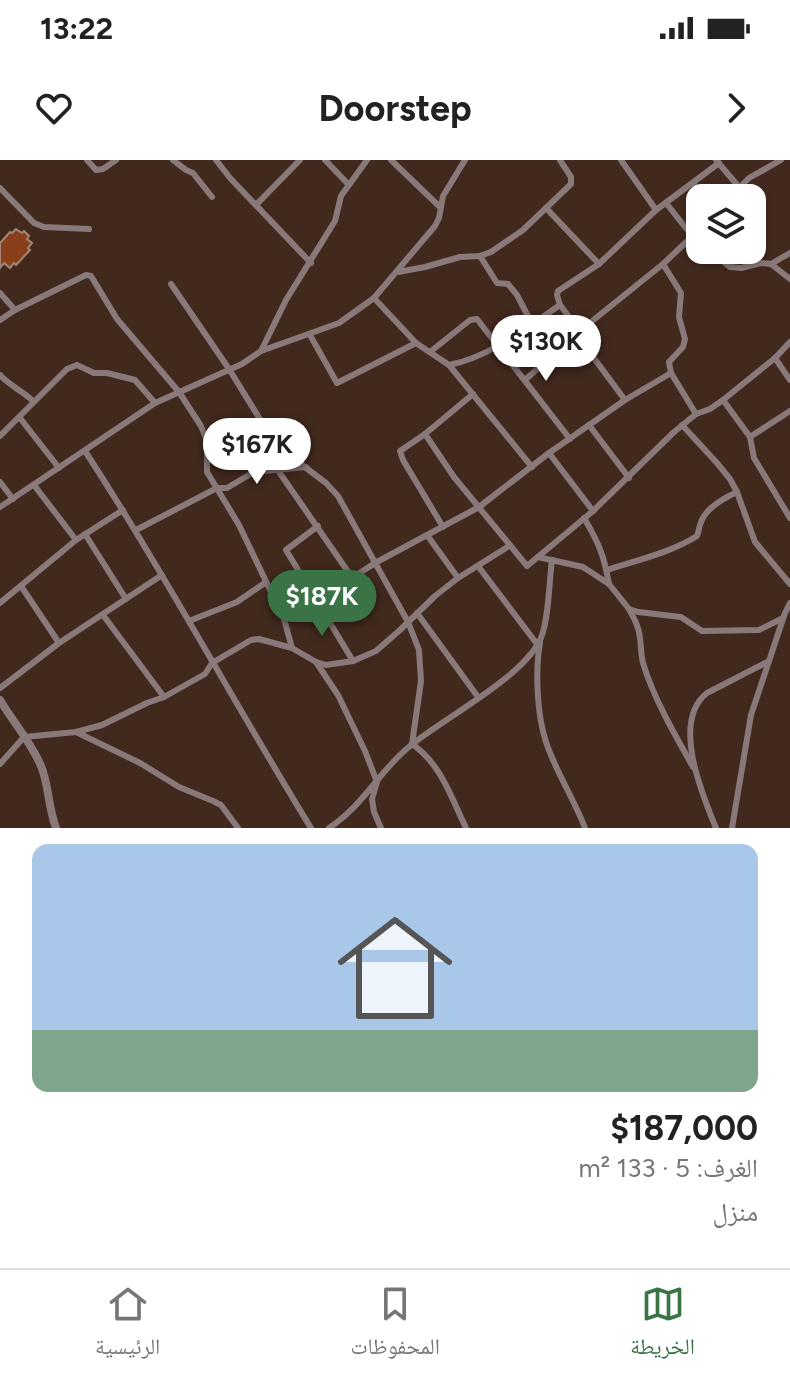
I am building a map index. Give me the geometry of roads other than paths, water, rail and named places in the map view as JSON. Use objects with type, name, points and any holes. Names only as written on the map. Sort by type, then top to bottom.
[{"type":"street","points":[[87,160],[96,170],[116,160]]},
{"type":"street","points":[[173,160],[193,173],[212,197]]},
{"type":"street","points":[[216,160],[311,263]]},
{"type":"street","points":[[256,205],[300,160]]},
{"type":"street","points":[[325,160],[348,184]]},
{"type":"street","points":[[261,351],[286,300],[335,221],[341,196],[367,160]]},
{"type":"street","points":[[391,160],[441,207]]},
{"type":"street","points":[[0,507],[155,403],[242,364],[261,351],[339,323],[374,298],[435,226],[443,196],[465,160]]},
{"type":"street","points":[[397,272],[460,257],[480,256],[500,247],[523,230],[572,181],[560,160]]},
{"type":"street","points":[[621,160],[656,210]]},
{"type":"street","points":[[742,184],[781,160]]},
{"type":"street","points":[[625,400],[560,305],[558,291],[599,264],[656,210],[718,162],[736,184]]},
{"type":"street","points":[[0,188],[34,223],[44,227],[89,229]]},
{"type":"street","points":[[666,203],[686,228]]},
{"type":"street","points":[[546,208],[599,264]]},
{"type":"street","points":[[525,380],[686,243]]},
{"type":"street","points":[[771,264],[790,253]]},
{"type":"street","points":[[480,256],[497,283],[508,284],[514,290],[532,324]]},
{"type":"street","points":[[663,264],[681,293],[679,317],[685,339],[683,347],[669,362],[671,373],[696,414]]},
{"type":"street","points":[[726,264],[741,268],[757,264]]},
{"type":"street","points":[[766,264],[790,279]]},
{"type":"street","points":[[0,320],[89,275],[117,319],[179,392],[206,435],[207,472],[239,525],[284,619],[292,648]]},
{"type":"street","points":[[171,284],[229,369],[271,439],[333,489],[408,622],[419,650],[421,681],[412,744]]},
{"type":"street","points":[[0,293],[15,310]]},
{"type":"street","points":[[374,298],[416,343],[449,365],[532,467]]},
{"type":"street","points":[[449,365],[465,362],[497,346],[560,305]]},
{"type":"street","points":[[430,352],[474,319],[481,323],[570,439]]},
{"type":"street","points":[[310,335],[337,383],[416,343]]},
{"type":"street","points":[[425,434],[449,471],[527,566],[593,511],[682,425],[723,400],[790,342]]},
{"type":"street","points":[[775,358],[790,380]]},
{"type":"street","points":[[0,436],[67,369],[77,365],[94,373],[135,380],[155,403]]},
{"type":"street","points":[[284,619],[351,576],[479,507],[589,425],[671,373]]},
{"type":"street","points":[[1,379],[33,401]]},
{"type":"street","points":[[443,527],[399,452],[473,394]]},
{"type":"street","points":[[723,400],[750,437],[754,458],[790,518]]},
{"type":"street","points":[[750,437],[790,411]]},
{"type":"street","points":[[20,418],[59,468]]},
{"type":"street","points":[[589,425],[629,478]]},
{"type":"street","points":[[682,425],[717,463],[737,492],[755,542],[790,584]]},
{"type":"street","points":[[85,451],[136,530],[311,828]]},
{"type":"street","points":[[549,453],[593,511]]},
{"type":"street","points":[[136,530],[217,488],[227,488],[254,472],[306,467]]},
{"type":"street","points":[[277,469],[351,576]]},
{"type":"street","points":[[0,482],[13,499]]},
{"type":"street","points":[[34,485],[76,540]]},
{"type":"street","points":[[607,570],[675,548],[697,536],[706,514],[737,492]]},
{"type":"street","points":[[0,603],[76,540],[123,510]]},
{"type":"street","points":[[584,518],[598,541],[609,584]]},
{"type":"street","points":[[318,526],[286,550],[353,661]]},
{"type":"street","points":[[85,534],[126,599]]},
{"type":"street","points":[[427,535],[458,578]]},
{"type":"street","points":[[0,764],[24,737],[76,732],[102,725],[164,697],[205,674],[212,663],[243,643],[259,639],[292,648],[326,665],[353,661],[376,651],[458,578],[509,546]]},
{"type":"street","points":[[538,557],[583,567],[609,584],[629,609],[640,634],[647,674],[673,732],[695,769]]},
{"type":"street","points":[[552,560],[537,656],[542,727],[555,764],[585,828]]},
{"type":"street","points":[[478,566],[539,642]]},
{"type":"street","points":[[0,688],[59,643],[162,575]]},
{"type":"street","points":[[189,621],[237,602],[266,582]]},
{"type":"street","points":[[21,586],[59,643]]},
{"type":"street","points":[[732,828],[747,733],[790,603]]},
{"type":"street","points":[[629,609],[681,617],[702,631],[759,630],[783,618]]},
{"type":"street","points":[[417,613],[478,697]]},
{"type":"street","points":[[103,615],[164,697]]},
{"type":"street","points":[[329,828],[350,813],[412,744],[512,672],[539,642]]},
{"type":"street","points":[[716,828],[699,788],[695,769],[690,726],[695,707],[707,693],[769,661]]},
{"type":"street","points":[[316,662],[347,711],[377,782],[372,799],[381,828]]},
{"type":"street","points":[[0,700],[41,764],[56,828]]},
{"type":"street","points":[[76,732],[140,763],[179,787],[221,805],[238,828]]},
{"type":"street","points":[[412,744],[438,769],[466,828]]}]
